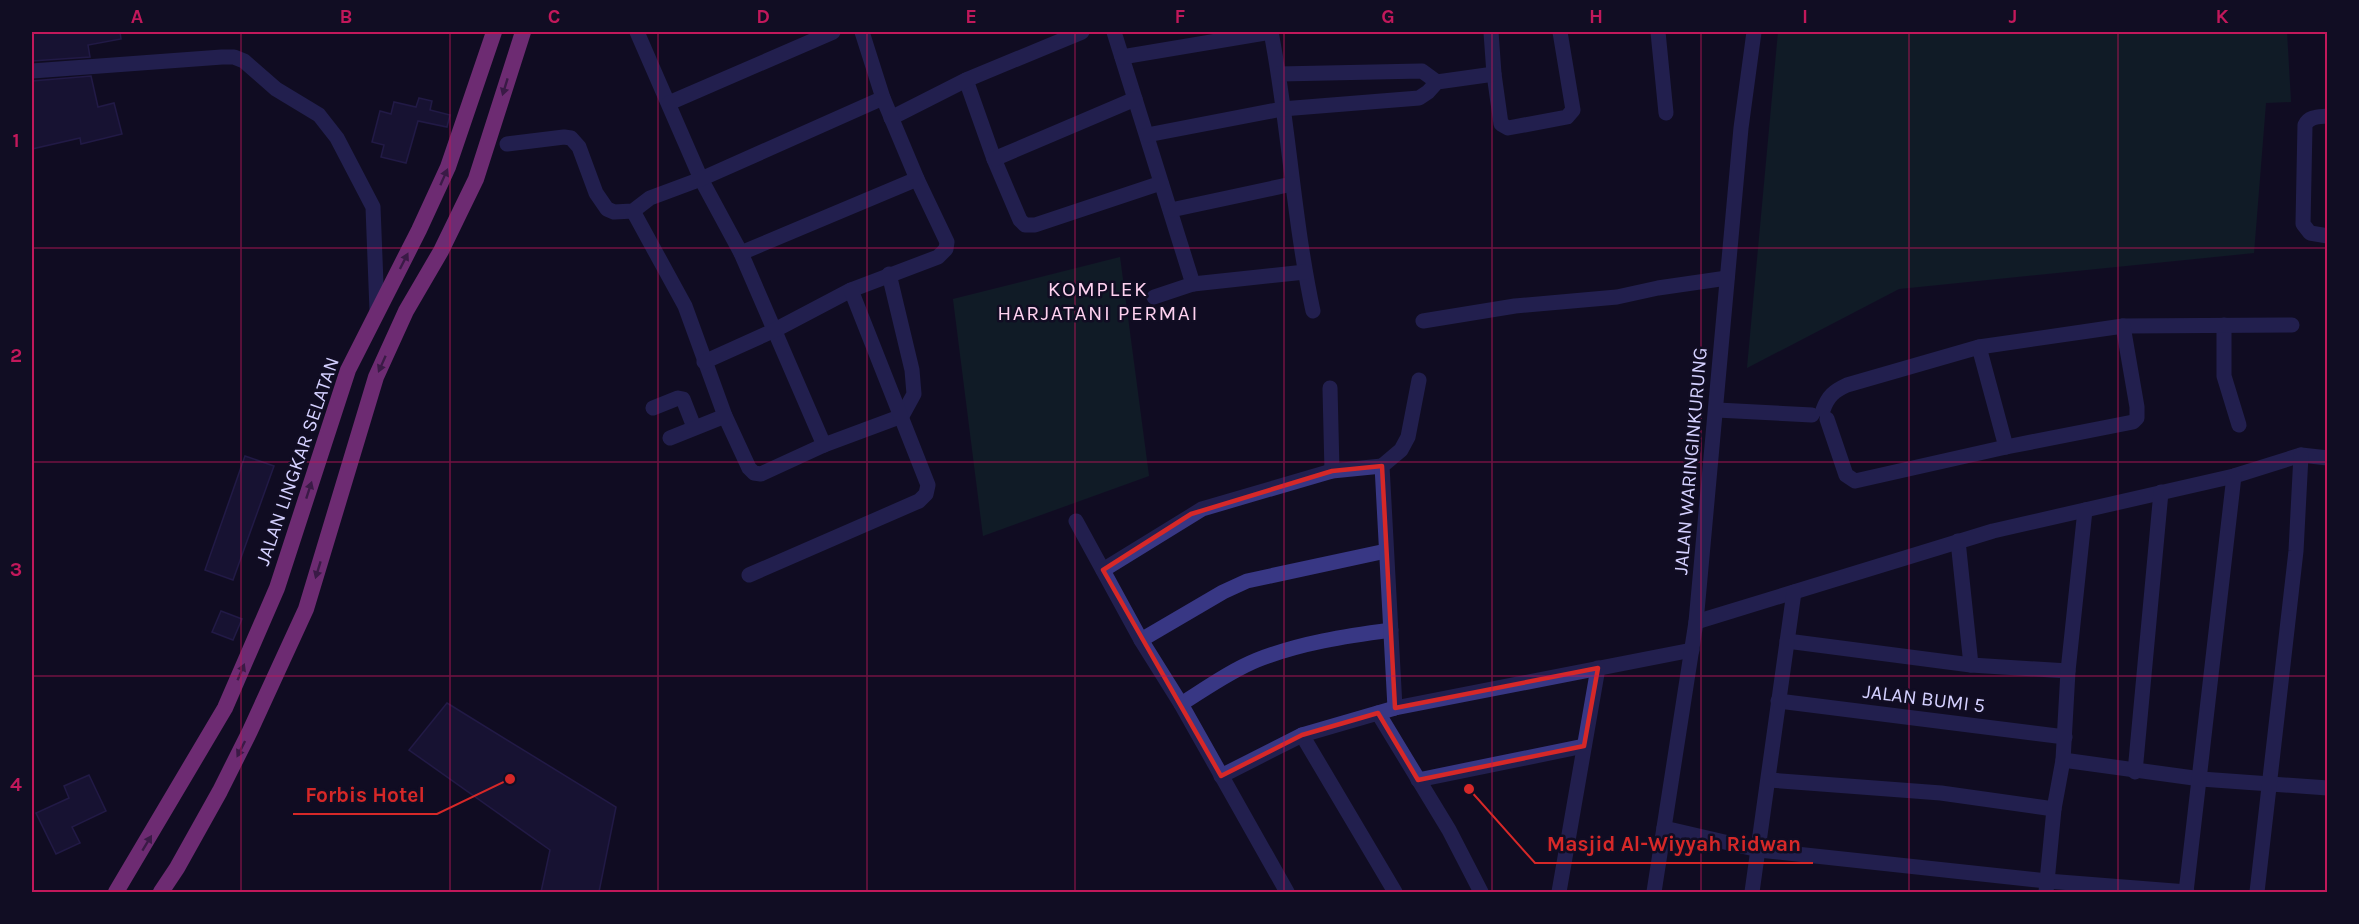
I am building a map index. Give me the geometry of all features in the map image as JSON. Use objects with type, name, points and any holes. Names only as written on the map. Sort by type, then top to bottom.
[{"type":"highway","name":"JALAN LINGKAR SELATAN","points":[[116,892],[225,708],[277,588],[348,370],[419,230],[448,167],[494,32]]},
{"type":"highway","points":[[160,892],[177,868],[220,791],[306,609],[376,377],[406,311],[441,251],[477,179],[523,32]]},
{"type":"street","points":[[637,32],[700,179],[741,254],[825,445]]},
{"type":"street","points":[[669,103],[833,32]]},
{"type":"street","points":[[704,362],[775,330],[851,290],[938,257],[946,249],[947,242],[917,179],[883,98],[862,32]]},
{"type":"street","points":[[891,118],[966,80],[1082,32]]},
{"type":"street","points":[[1114,32],[1193,284]]},
{"type":"street","points":[[1122,57],[1271,32],[1279,74],[1305,272],[1313,311]]},
{"type":"street","points":[[1491,32],[1501,124],[1508,128],[1567,117],[1573,110],[1560,32]]},
{"type":"street","points":[[1658,32],[1666,113]]},
{"type":"street","name":"JALAN WARINGINKURUNG","points":[[1654,892],[1696,622],[1741,128],[1754,32]]},
{"type":"street","points":[[32,71],[222,57],[234,57],[244,61],[276,89],[319,115],[337,138],[357,175],[373,207],[377,310]]},
{"type":"street","points":[[1279,74],[1422,71],[1437,82]]},
{"type":"street","points":[[1147,135],[1282,109],[1419,98],[1437,82],[1494,74]]},
{"type":"street","points":[[966,80],[994,159],[1020,220],[1025,225],[1035,225],[1161,183]]},
{"type":"street","points":[[507,144],[571,138],[579,147],[596,193],[607,210],[614,213],[633,211],[639,204],[656,195],[700,179],[883,98]]},
{"type":"street","points":[[994,159],[1135,99]]},
{"type":"street","points":[[2328,116],[2312,118],[2305,125],[2303,224],[2310,233],[2328,237]]},
{"type":"street","points":[[741,254],[917,179]]},
{"type":"street","points":[[1170,210],[1292,184]]},
{"type":"street","points":[[633,211],[685,306],[725,416],[754,474],[761,474],[825,445],[902,416],[914,394],[912,370],[889,274]]},
{"type":"street","points":[[1154,297],[1193,284],[1305,272]]},
{"type":"street","points":[[1423,321],[1515,306],[1617,297],[1658,288],[1727,279]]},
{"type":"street","points":[[749,575],[919,501],[926,494],[928,485],[851,290]]},
{"type":"street","points":[[2224,325],[2224,376],[2239,425]]},
{"type":"street","points":[[2123,326],[2137,407],[2137,418],[2133,422],[2006,447],[1855,481],[1846,475],[1821,414],[1827,399],[1834,391],[1847,385],[1979,347],[2123,326],[2292,325]]},
{"type":"street","points":[[1979,347],[2006,447]]},
{"type":"street","points":[[1103,570],[1202,508],[1332,471],[1382,466],[1401,450],[1408,437],[1419,380]]},
{"type":"street","points":[[1330,388],[1332,471]]},
{"type":"street","points":[[653,408],[678,398],[682,399],[694,427]]},
{"type":"street","points":[[1716,410],[1821,414]]},
{"type":"street","points":[[670,438],[725,416]]},
{"type":"street","points":[[1696,622],[1958,541],[2234,476],[2301,455],[2328,458]]},
{"type":"street","points":[[2257,892],[2296,551],[2301,455]]},
{"type":"street","points":[[1382,466],[1395,708]]},
{"type":"street","points":[[1664,828],[1759,850],[2046,887],[2186,892],[2201,779],[2234,476]]},
{"type":"street","points":[[2135,772],[2161,492]]},
{"type":"street","points":[[2046,887],[2054,809],[2063,760],[2068,671],[2085,510]]},
{"type":"street","points":[[1076,521],[1141,640],[1181,704],[1287,892]]},
{"type":"street","points":[[1958,541],[1971,665]]},
{"type":"street","points":[[1141,640],[1223,592],[1247,581],[1386,551]]},
{"type":"street","points":[[1752,892],[1794,592]]},
{"type":"street","points":[[1181,704],[1254,661],[1284,650],[1336,638],[1391,630]]},
{"type":"street","points":[[1787,641],[1971,665],[2068,671]]},
{"type":"street","points":[[1221,776],[1302,735],[1395,708],[1692,650]]},
{"type":"street","points":[[1559,892],[1598,668]]},
{"type":"street","name":"JALAN BUMI 5","points":[[1778,701],[2065,737]]},
{"type":"street","points":[[1378,713],[1449,830],[1481,892]]},
{"type":"street","points":[[1302,735],[1395,892]]},
{"type":"street","points":[[1418,780],[1584,746]]},
{"type":"street","points":[[2063,760],[2135,772],[2328,789]]},
{"type":"street","points":[[1769,780],[1941,794],[2054,809]]},
{"type":"highlighted area","points":[[1382,466],[1395,708],[1598,668],[1584,746],[1418,780],[1378,713],[1302,735],[1221,776],[1103,570],[1191,514],[1332,471]]},
{"type":"green space","points":[[1778,32],[2287,32],[2291,102],[2266,103],[2254,253],[1899,289],[1747,368]]},
{"type":"green space","points":[[1120,257],[1149,476],[983,536],[953,299]]},
{"type":"building","points":[[32,32],[120,32],[121,39],[88,45],[90,57],[32,61]]},
{"type":"building","points":[[91,76],[98,107],[114,103],[122,134],[81,144],[80,138],[32,149],[32,81]]},
{"type":"building","points":[[419,98],[432,101],[430,110],[450,115],[447,127],[418,121],[406,163],[381,157],[384,145],[372,142],[380,111],[391,114],[394,102],[416,107]]},
{"type":"building","points":[[245,456],[274,466],[233,580],[205,570]]},
{"type":"building","points":[[221,611],[242,619],[233,640],[212,632]]},
{"type":"building","points":[[447,703],[616,807],[599,892],[541,892],[550,850],[409,750]]},
{"type":"building","points":[[89,775],[106,811],[72,827],[80,843],[56,854],[36,813],[69,798],[64,786]]},
{"type":"place","name":"Forbis Hotel","points":[[510,779]]},
{"type":"place","name":"Masjid Al-Wiyyah Ridwan","points":[[1469,789]]},
{"type":"district","name":"KOMPLEK HARJATANI PERMAI","points":[[1098,301]]}]
